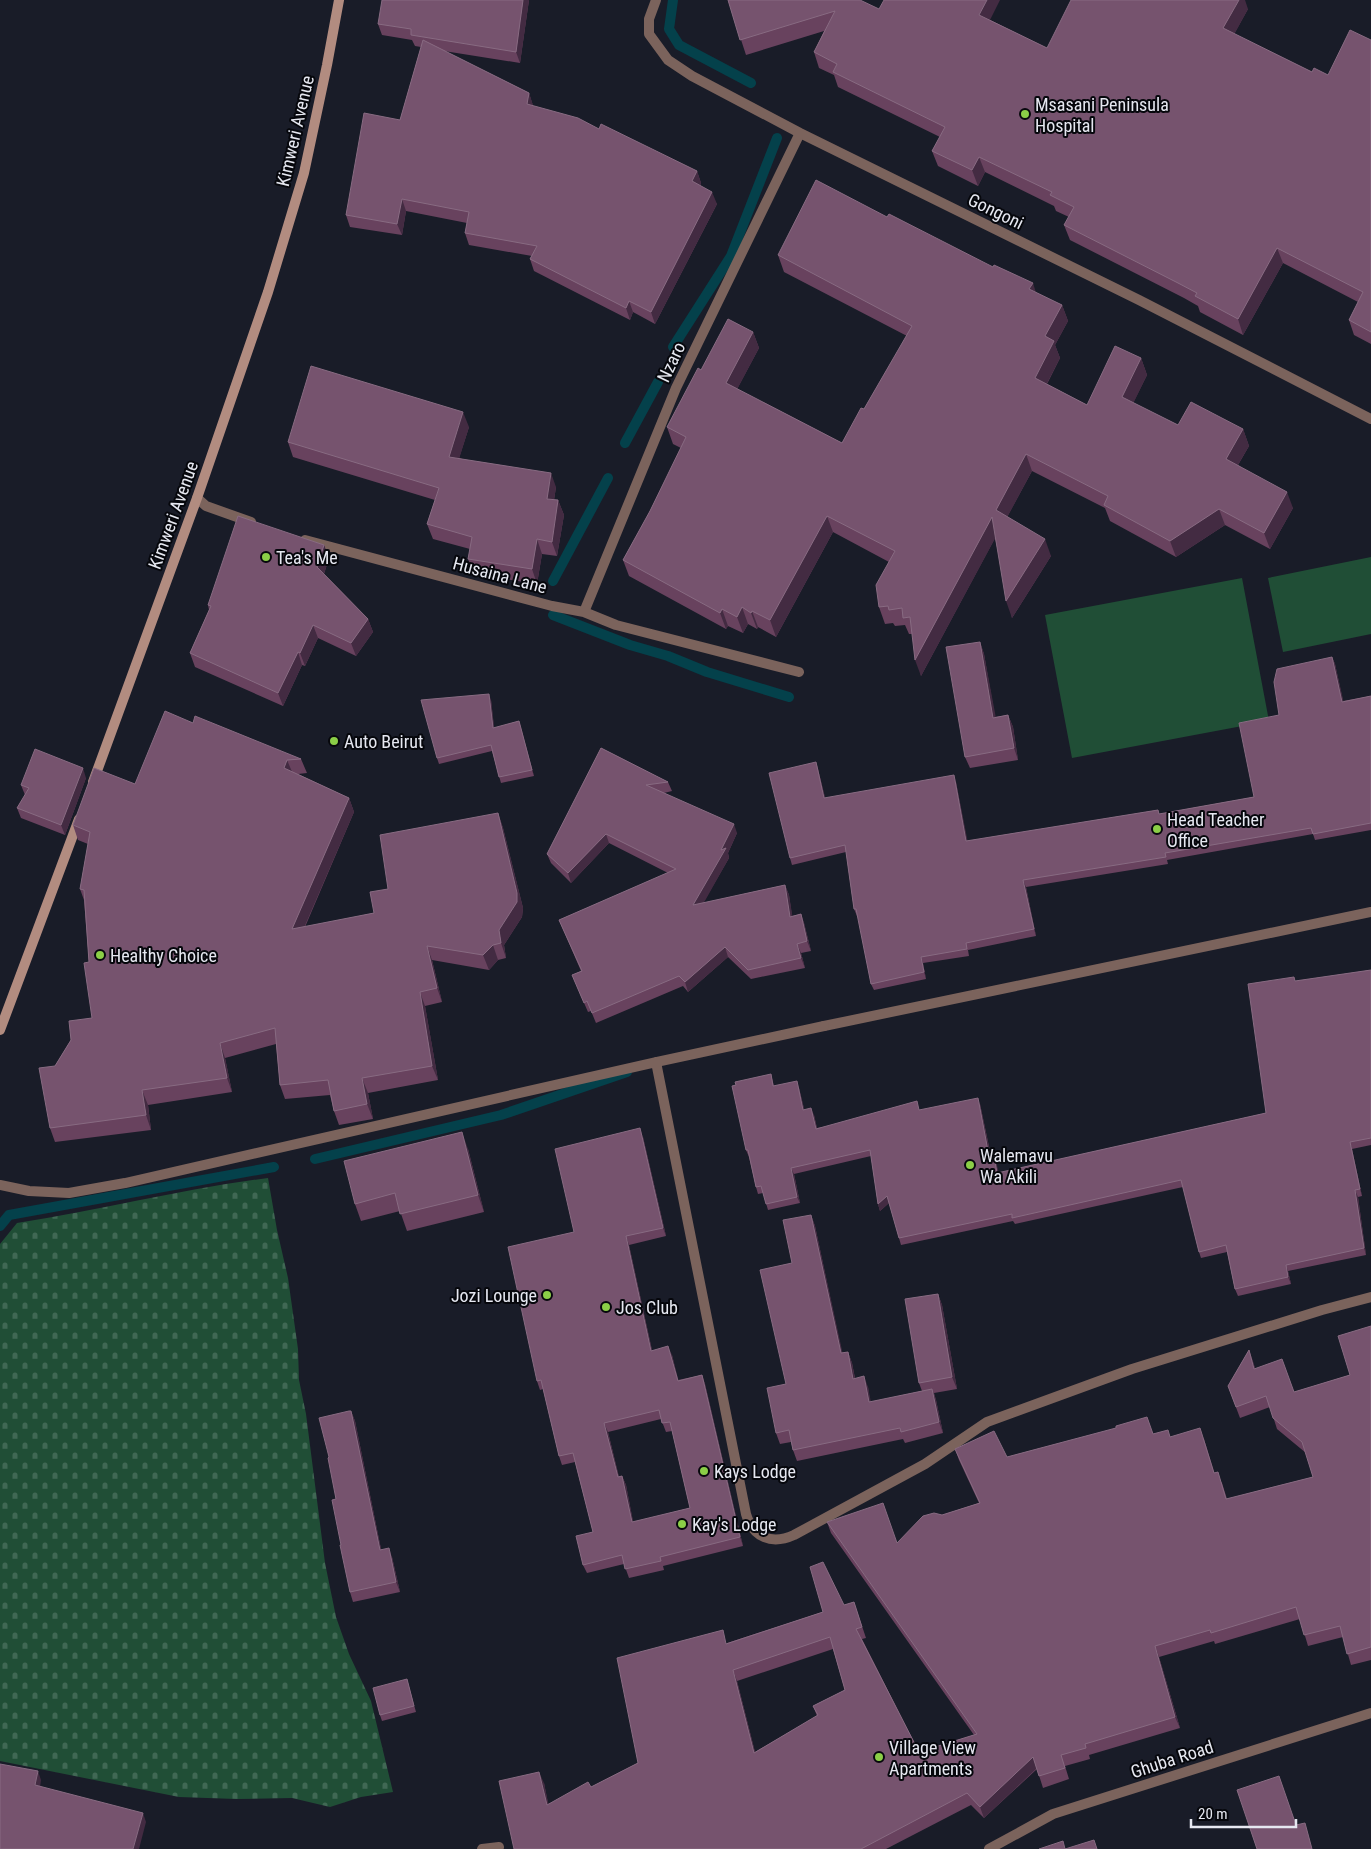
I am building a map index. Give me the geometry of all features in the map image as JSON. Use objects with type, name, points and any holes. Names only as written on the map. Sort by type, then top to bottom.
[{"type":"street","name":"Kimweri Avenue","points":[[88,794],[197,498],[268,292],[304,173],[339,0]]},
{"type":"street","name":"Gongoni","points":[[656,0],[649,19],[649,34],[668,60],[692,76],[800,133],[1139,300],[1371,419]]},
{"type":"street","name":"Nzaro","points":[[584,612],[676,388],[800,133]]},
{"type":"street","points":[[197,498],[206,506],[262,526]]},
{"type":"street","name":"Husaina Lane","points":[[298,538],[514,596],[584,612],[616,625],[799,672]]},
{"type":"street","points":[[0,1030],[82,812]]},
{"type":"street","points":[[0,1185],[29,1191],[69,1193],[125,1184],[656,1062],[1371,912]]},
{"type":"street","points":[[656,1062],[746,1514],[749,1524],[764,1538],[774,1540],[785,1539],[794,1535],[925,1464],[988,1422],[1132,1369],[1322,1310],[1371,1297]]},
{"type":"street","name":"Ghuba Road","points":[[989,1849],[1053,1814],[1371,1713]]},
{"type":"street","points":[[482,1849],[499,1847]]},
{"type":"green space","points":[[1371,557],[1371,634],[1283,652],[1268,578]]},
{"type":"green space","points":[[1242,578],[1269,721],[1072,758],[1045,615]]},
{"type":"green space","points":[[268,1178],[288,1278],[298,1349],[299,1380],[306,1414],[325,1563],[336,1617],[349,1654],[371,1701],[393,1792],[361,1797],[330,1807],[292,1798],[179,1797],[0,1761],[0,1244],[17,1223]]},
{"type":"building","points":[[382,0],[523,0],[516,52],[411,35],[411,29],[378,24]]},
{"type":"building","points":[[728,0],[860,0],[879,9],[884,0],[987,0],[979,15],[1047,48],[1071,0],[1239,0],[1223,28],[1312,72],[1314,68],[1328,75],[1350,30],[1371,40],[1371,332],[1349,320],[1363,292],[1277,248],[1238,319],[1195,296],[1197,293],[1064,225],[1074,207],[1050,195],[1052,192],[979,157],[972,170],[932,151],[945,127],[833,72],[837,64],[814,52],[835,11],[740,40]]},
{"type":"building","points":[[423,40],[529,93],[527,104],[578,118],[599,129],[601,124],[697,171],[692,181],[712,192],[651,312],[629,301],[626,308],[530,259],[537,246],[465,233],[469,212],[402,199],[397,224],[346,215],[364,113],[400,120]]},
{"type":"building","points":[[816,180],[887,217],[889,214],[993,267],[994,265],[1033,283],[1029,289],[1062,305],[1045,336],[1054,341],[1035,378],[1087,405],[1115,346],[1141,358],[1122,397],[1178,425],[1191,402],[1243,429],[1226,459],[1287,492],[1264,533],[1219,509],[1170,541],[1104,505],[1108,496],[1026,454],[996,510],[1045,539],[1006,601],[992,517],[915,660],[910,617],[903,618],[902,608],[889,610],[888,606],[879,607],[876,585],[895,551],[827,516],[770,620],[752,611],[751,613],[742,607],[737,617],[722,609],[720,613],[623,560],[650,511],[686,437],[667,427],[698,368],[701,370],[728,319],[753,332],[726,383],[842,443],[861,408],[864,409],[912,326],[778,255]]},
{"type":"building","points":[[311,366],[463,412],[449,457],[551,473],[547,499],[558,500],[552,542],[537,539],[532,569],[468,559],[472,537],[427,524],[439,488],[288,442]]},
{"type":"building","points":[[238,516],[324,545],[317,567],[368,619],[351,643],[313,625],[278,693],[190,653],[211,606],[208,605]]},
{"type":"building","points":[[980,642],[993,718],[1008,715],[1014,748],[965,757],[946,647]]},
{"type":"building","points":[[1332,657],[1342,702],[1371,696],[1371,823],[1313,834],[1311,828],[1165,853],[1166,857],[1023,880],[1034,929],[966,943],[967,949],[921,957],[924,972],[871,984],[856,909],[854,909],[845,845],[790,858],[769,773],[816,762],[824,798],[954,775],[966,841],[1158,810],[1159,814],[1254,797],[1239,723],[1279,715],[1274,682],[1277,669]]},
{"type":"building","points":[[489,694],[493,728],[519,721],[532,770],[499,777],[491,745],[437,758],[421,700]]},
{"type":"building","points":[[165,711],[193,723],[195,716],[301,759],[287,760],[284,768],[349,798],[292,929],[374,913],[370,892],[388,889],[380,835],[498,813],[517,893],[517,902],[499,930],[501,943],[493,945],[483,955],[427,946],[437,988],[420,992],[432,1066],[362,1078],[367,1104],[334,1111],[328,1080],[280,1085],[275,1028],[220,1043],[227,1078],[142,1090],[146,1115],[50,1128],[39,1068],[55,1066],[71,1040],[69,1021],[92,1018],[84,963],[89,962],[84,890],[80,889],[90,832],[73,825],[94,768],[135,784]]},
{"type":"building","points":[[601,748],[668,782],[646,785],[734,824],[721,850],[726,848],[693,905],[785,885],[790,917],[801,914],[807,941],[797,944],[801,958],[748,970],[725,947],[685,982],[679,976],[592,1013],[587,1001],[584,1003],[572,975],[582,971],[559,920],[676,869],[606,834],[568,873],[547,854]]},
{"type":"building","points":[[35,749],[83,768],[61,825],[17,808],[29,788],[21,785]]},
{"type":"building","points":[[1371,970],[1371,1138],[1350,1142],[1360,1189],[1355,1190],[1364,1248],[1286,1265],[1288,1277],[1235,1289],[1226,1245],[1199,1252],[1181,1180],[1012,1218],[1012,1214],[899,1238],[887,1196],[878,1204],[870,1150],[791,1168],[797,1197],[766,1204],[761,1186],[756,1187],[732,1086],[736,1085],[735,1082],[771,1074],[773,1086],[797,1081],[803,1110],[811,1108],[816,1129],[917,1101],[919,1110],[978,1098],[988,1151],[993,1150],[997,1173],[1266,1113],[1248,984],[1294,977],[1295,981]]},
{"type":"building","points":[[640,1128],[663,1228],[626,1236],[651,1351],[668,1346],[678,1381],[702,1375],[740,1537],[660,1557],[661,1561],[625,1569],[622,1555],[583,1565],[576,1536],[593,1532],[573,1453],[559,1456],[541,1380],[537,1381],[508,1247],[574,1232],[555,1149]],"holes":[[[659,1410],[662,1423],[670,1422],[690,1508],[632,1522],[622,1476],[618,1477],[604,1423]]]},
{"type":"building","points":[[462,1132],[478,1195],[400,1214],[395,1193],[355,1204],[344,1161]]},
{"type":"building","points":[[811,1215],[841,1353],[848,1352],[853,1379],[864,1376],[869,1402],[932,1389],[939,1422],[901,1432],[900,1428],[793,1450],[789,1430],[776,1433],[767,1388],[786,1384],[760,1270],[792,1263],[783,1220]]},
{"type":"building","points":[[938,1294],[952,1377],[919,1383],[905,1299]]},
{"type":"building","points":[[1371,1326],[1371,1647],[1347,1654],[1340,1626],[1304,1635],[1296,1607],[1211,1633],[1210,1630],[1155,1646],[1175,1717],[1085,1744],[1086,1748],[1061,1755],[1065,1768],[1039,1776],[1033,1757],[980,1807],[967,1793],[861,1849],[514,1849],[499,1781],[539,1772],[547,1805],[588,1782],[591,1787],[638,1763],[617,1658],[723,1630],[726,1644],[823,1612],[810,1567],[823,1562],[844,1605],[854,1602],[862,1627],[856,1629],[919,1752],[977,1734],[827,1522],[883,1503],[897,1543],[923,1516],[934,1513],[942,1515],[980,1503],[955,1449],[994,1431],[1007,1457],[1116,1428],[1116,1426],[1147,1417],[1153,1434],[1168,1430],[1170,1437],[1200,1428],[1214,1473],[1218,1472],[1226,1499],[1313,1477],[1302,1442],[1273,1418],[1266,1396],[1236,1407],[1228,1386],[1249,1350],[1254,1369],[1282,1359],[1294,1392],[1350,1375],[1338,1336]],"holes":[[[830,1637],[845,1690],[813,1706],[818,1715],[754,1753],[733,1670]]]},
{"type":"building","points":[[351,1411],[380,1550],[389,1548],[396,1582],[350,1592],[332,1500],[336,1499],[329,1457],[319,1418]]},
{"type":"building","points":[[407,1679],[414,1706],[380,1715],[373,1688]]},
{"type":"building","points":[[0,1764],[38,1771],[35,1785],[143,1813],[133,1849],[0,1849]]},
{"type":"building","points":[[1279,1776],[1296,1825],[1305,1823],[1312,1849],[1257,1849],[1237,1790]]},
{"type":"building","points":[[1094,1840],[1097,1849],[1065,1849]]},
{"type":"building","points":[[1063,1841],[1065,1849],[1039,1849]]},
{"type":"waterway","points":[[673,0],[669,29],[679,45],[751,83]]},
{"type":"waterway","points":[[673,347],[731,256],[777,138]]},
{"type":"waterway","points":[[625,443],[658,382]]},
{"type":"waterway","points":[[553,581],[608,478]]},
{"type":"waterway","points":[[553,615],[707,672],[789,697]]},
{"type":"waterway","points":[[315,1159],[501,1115],[627,1072]]},
{"type":"waterway","points":[[0,1226],[9,1215],[274,1167]]},
{"type":"place","name":"Msasani Peninsula Hospital","points":[[1025,114]]},
{"type":"place","name":"Tea's Me","points":[[266,557]]},
{"type":"place","name":"Auto Beirut","points":[[334,741]]},
{"type":"place","name":"Head Teacher Office","points":[[1157,829]]},
{"type":"place","name":"Healthy Choice","points":[[100,955]]},
{"type":"place","name":"Walemavu Wa Akili","points":[[970,1165]]},
{"type":"place","name":"Jozi Lounge","points":[[547,1295]]},
{"type":"place","name":"Jos Club","points":[[606,1307]]},
{"type":"place","name":"Kays Lodge","points":[[704,1471]]},
{"type":"place","name":"Kay's Lodge","points":[[682,1524]]},
{"type":"place","name":"Village View Apartments","points":[[879,1757]]}]
